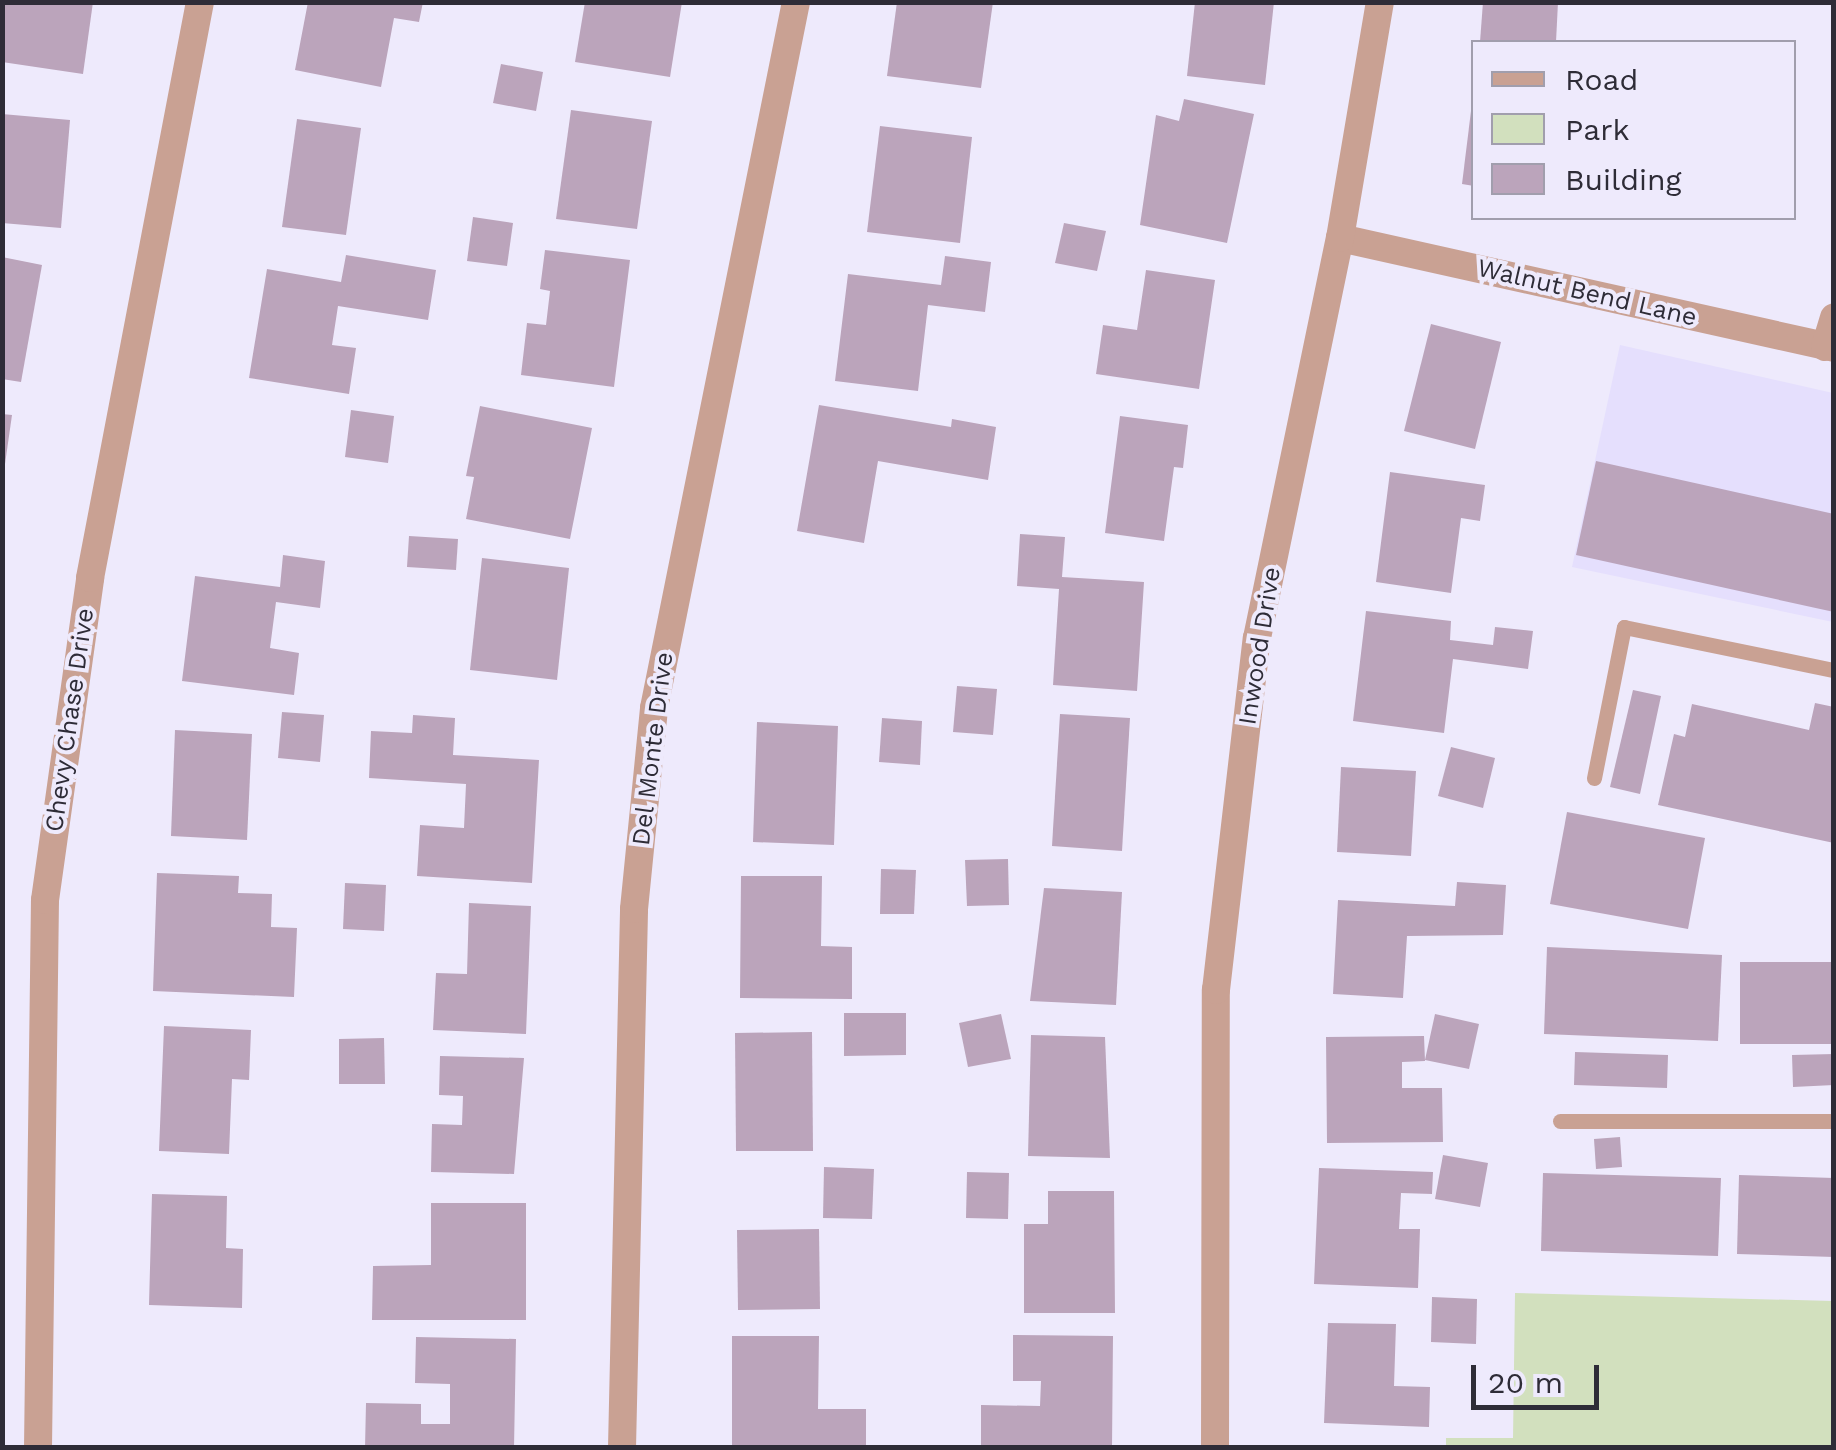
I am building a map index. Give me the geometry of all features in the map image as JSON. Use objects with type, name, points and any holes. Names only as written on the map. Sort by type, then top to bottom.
[{"type":"street","name":"Chevy Chase Drive","points":[[38,1448],[45,900],[90,578],[200,2]]},
{"type":"street","name":"Del Monte Drive","points":[[622,1448],[634,909],[654,708],[796,2]]},
{"type":"street","name":"Inwood Drive","points":[[1214,1448],[1216,990],[1257,638],[1340,238],[1380,2]]},
{"type":"street","name":"Walnut Bend Lane","points":[[1340,238],[1830,347]]},
{"type":"street","points":[[1830,347],[1834,317]]},
{"type":"lane","points":[[1594,778],[1624,627],[1834,670]]},
{"type":"lane","points":[[1560,1121],[1834,1121]]},
{"type":"shaded area","points":[[1620,345],[1833,393],[1833,622],[1572,567]]},
{"type":"green space","points":[[1515,1293],[1833,1301],[1833,1447],[1446,1447],[1446,1438],[1513,1438]]},
{"type":"building","points":[[93,2],[83,74],[2,62],[2,4]]},
{"type":"building","points":[[308,2],[423,2],[419,22],[394,18],[381,87],[295,70]]},
{"type":"building","points":[[585,2],[682,2],[670,77],[575,62]]},
{"type":"building","points":[[897,2],[993,2],[981,88],[887,76]]},
{"type":"building","points":[[1195,2],[1274,2],[1265,85],[1187,76]]},
{"type":"building","points":[[1483,2],[1558,2],[1556,40],[1480,40]]},
{"type":"building","points":[[501,64],[543,72],[536,111],[493,103]]},
{"type":"building","points":[[1184,99],[1254,114],[1227,243],[1140,225],[1156,115],[1179,121]]},
{"type":"building","points":[[571,110],[652,121],[637,229],[556,219]]},
{"type":"building","points":[[1471,111],[1471,186],[1462,184]]},
{"type":"building","points":[[2,114],[70,120],[61,228],[2,223]]},
{"type":"building","points":[[297,119],[361,128],[346,235],[282,227]]},
{"type":"building","points":[[880,126],[972,137],[960,243],[867,232]]},
{"type":"building","points":[[473,217],[513,223],[507,266],[467,261]]},
{"type":"building","points":[[1064,223],[1106,231],[1097,271],[1055,263]]},
{"type":"building","points":[[545,250],[630,260],[614,387],[521,375],[527,323],[546,325],[550,291],[540,289]]},
{"type":"building","points":[[346,255],[436,270],[428,320],[338,306],[332,345],[356,348],[349,394],[249,378],[267,269],[341,282]]},
{"type":"building","points":[[945,256],[991,262],[985,312],[928,305],[918,391],[835,381],[848,274],[941,285]]},
{"type":"building","points":[[2,257],[42,265],[21,382],[2,379]]},
{"type":"building","points":[[1146,270],[1215,280],[1199,389],[1096,374],[1103,325],[1137,330]]},
{"type":"building","points":[[1431,324],[1501,342],[1475,449],[1404,431]]},
{"type":"building","points":[[819,405],[951,427],[952,419],[996,427],[988,480],[878,461],[864,543],[797,531]]},
{"type":"building","points":[[480,406],[592,428],[570,539],[466,519],[474,477],[466,476]]},
{"type":"building","points":[[351,410],[394,416],[388,463],[345,457]]},
{"type":"building","points":[[2,414],[12,415],[5,464],[2,463]]},
{"type":"building","points":[[1120,416],[1188,425],[1183,468],[1174,467],[1164,541],[1105,533]]},
{"type":"building","points":[[1596,461],[1834,514],[1834,612],[1576,555]]},
{"type":"building","points":[[1390,472],[1485,485],[1480,521],[1461,518],[1451,593],[1376,582]]},
{"type":"building","points":[[1020,534],[1065,537],[1062,577],[1144,582],[1137,691],[1053,685],[1059,589],[1017,586]]},
{"type":"building","points":[[409,536],[458,539],[456,570],[407,567]]},
{"type":"building","points":[[283,555],[325,561],[320,608],[276,602],[270,648],[299,653],[294,695],[182,681],[195,576],[280,587]]},
{"type":"building","points":[[482,558],[569,568],[557,680],[470,670]]},
{"type":"building","points":[[1366,611],[1451,621],[1450,640],[1493,645],[1495,627],[1533,631],[1528,669],[1453,659],[1444,733],[1353,721]]},
{"type":"building","points":[[957,686],[997,689],[993,735],[953,732]]},
{"type":"building","points":[[1633,690],[1661,696],[1640,794],[1610,787]]},
{"type":"building","points":[[1815,703],[1834,707],[1834,843],[1658,805],[1674,734],[1685,737],[1692,704],[1809,730]]},
{"type":"building","points":[[282,712],[324,715],[320,762],[278,758]]},
{"type":"building","points":[[1060,714],[1130,718],[1122,851],[1052,846]]},
{"type":"building","points":[[413,715],[455,718],[453,755],[539,760],[532,883],[417,876],[420,825],[464,828],[466,784],[369,778],[371,731],[412,733]]},
{"type":"building","points":[[882,718],[922,721],[920,765],[879,762]]},
{"type":"building","points":[[757,722],[838,726],[834,845],[753,842]]},
{"type":"building","points":[[175,730],[252,734],[247,840],[171,836]]},
{"type":"building","points":[[1451,747],[1495,758],[1483,808],[1438,796]]},
{"type":"building","points":[[1341,767],[1416,771],[1411,856],[1337,852]]},
{"type":"building","points":[[1567,812],[1705,838],[1688,929],[1550,904]]},
{"type":"building","points":[[1008,859],[1009,905],[967,906],[965,860]]},
{"type":"building","points":[[881,869],[916,870],[914,914],[880,914]]},
{"type":"building","points":[[157,873],[239,876],[238,893],[272,894],[271,927],[297,928],[294,997],[153,991]]},
{"type":"building","points":[[741,876],[822,876],[821,946],[852,947],[852,999],[740,998]]},
{"type":"building","points":[[1457,882],[1506,885],[1503,935],[1407,936],[1403,998],[1333,994],[1338,900],[1455,906]]},
{"type":"building","points":[[345,883],[386,885],[384,931],[343,929]]},
{"type":"building","points":[[1044,888],[1122,892],[1116,1005],[1030,1001]]},
{"type":"building","points":[[469,903],[531,906],[526,1034],[433,1030],[436,973],[467,974]]},
{"type":"building","points":[[1547,947],[1722,955],[1718,1041],[1544,1034]]},
{"type":"building","points":[[1740,962],[1834,962],[1834,1044],[1740,1044]]},
{"type":"building","points":[[844,1013],[906,1013],[906,1055],[844,1056]]},
{"type":"building","points":[[1001,1014],[1011,1059],[968,1067],[959,1023]]},
{"type":"building","points":[[1435,1014],[1479,1024],[1469,1069],[1425,1060]]},
{"type":"building","points":[[164,1026],[251,1030],[249,1080],[232,1079],[229,1154],[159,1151]]},
{"type":"building","points":[[812,1032],[813,1151],[736,1151],[735,1033]]},
{"type":"building","points":[[1031,1035],[1105,1037],[1110,1158],[1028,1156]]},
{"type":"building","points":[[1424,1036],[1425,1061],[1402,1062],[1402,1088],[1442,1088],[1443,1142],[1327,1143],[1326,1037]]},
{"type":"building","points":[[384,1038],[385,1084],[339,1084],[339,1039]]},
{"type":"building","points":[[1575,1052],[1668,1055],[1667,1088],[1574,1085]]},
{"type":"building","points":[[1834,1054],[1834,1085],[1793,1087],[1792,1055]]},
{"type":"building","points":[[440,1056],[524,1058],[514,1174],[431,1172],[432,1124],[462,1125],[463,1096],[439,1095]]},
{"type":"building","points":[[1620,1137],[1622,1167],[1596,1169],[1594,1139]]},
{"type":"building","points":[[1443,1155],[1488,1163],[1480,1207],[1435,1199]]},
{"type":"building","points":[[824,1167],[874,1169],[872,1219],[823,1218]]},
{"type":"building","points":[[1319,1168],[1433,1172],[1432,1194],[1401,1193],[1399,1229],[1420,1229],[1418,1288],[1314,1284]]},
{"type":"building","points":[[967,1172],[1009,1173],[1008,1219],[966,1218]]},
{"type":"building","points":[[1543,1173],[1721,1178],[1718,1256],[1541,1251]]},
{"type":"building","points":[[1739,1175],[1834,1178],[1834,1257],[1737,1254]]},
{"type":"building","points":[[1048,1191],[1114,1191],[1115,1313],[1024,1313],[1024,1224],[1048,1224]]},
{"type":"building","points":[[152,1194],[227,1196],[226,1248],[243,1249],[242,1308],[149,1305]]},
{"type":"building","points":[[431,1203],[526,1203],[526,1320],[372,1320],[373,1266],[431,1265]]},
{"type":"building","points":[[819,1229],[820,1309],[738,1310],[737,1230]]},
{"type":"building","points":[[1432,1297],[1477,1299],[1476,1344],[1431,1342]]},
{"type":"building","points":[[1328,1323],[1396,1324],[1394,1386],[1430,1387],[1429,1427],[1324,1423]]},
{"type":"building","points":[[1013,1335],[1113,1336],[1112,1448],[981,1448],[981,1405],[1040,1406],[1041,1381],[1013,1381]]},
{"type":"building","points":[[732,1336],[819,1336],[818,1409],[866,1409],[866,1448],[732,1448]]},
{"type":"building","points":[[416,1337],[516,1339],[514,1448],[365,1448],[366,1403],[421,1404],[421,1424],[450,1424],[450,1384],[415,1383]]}]
